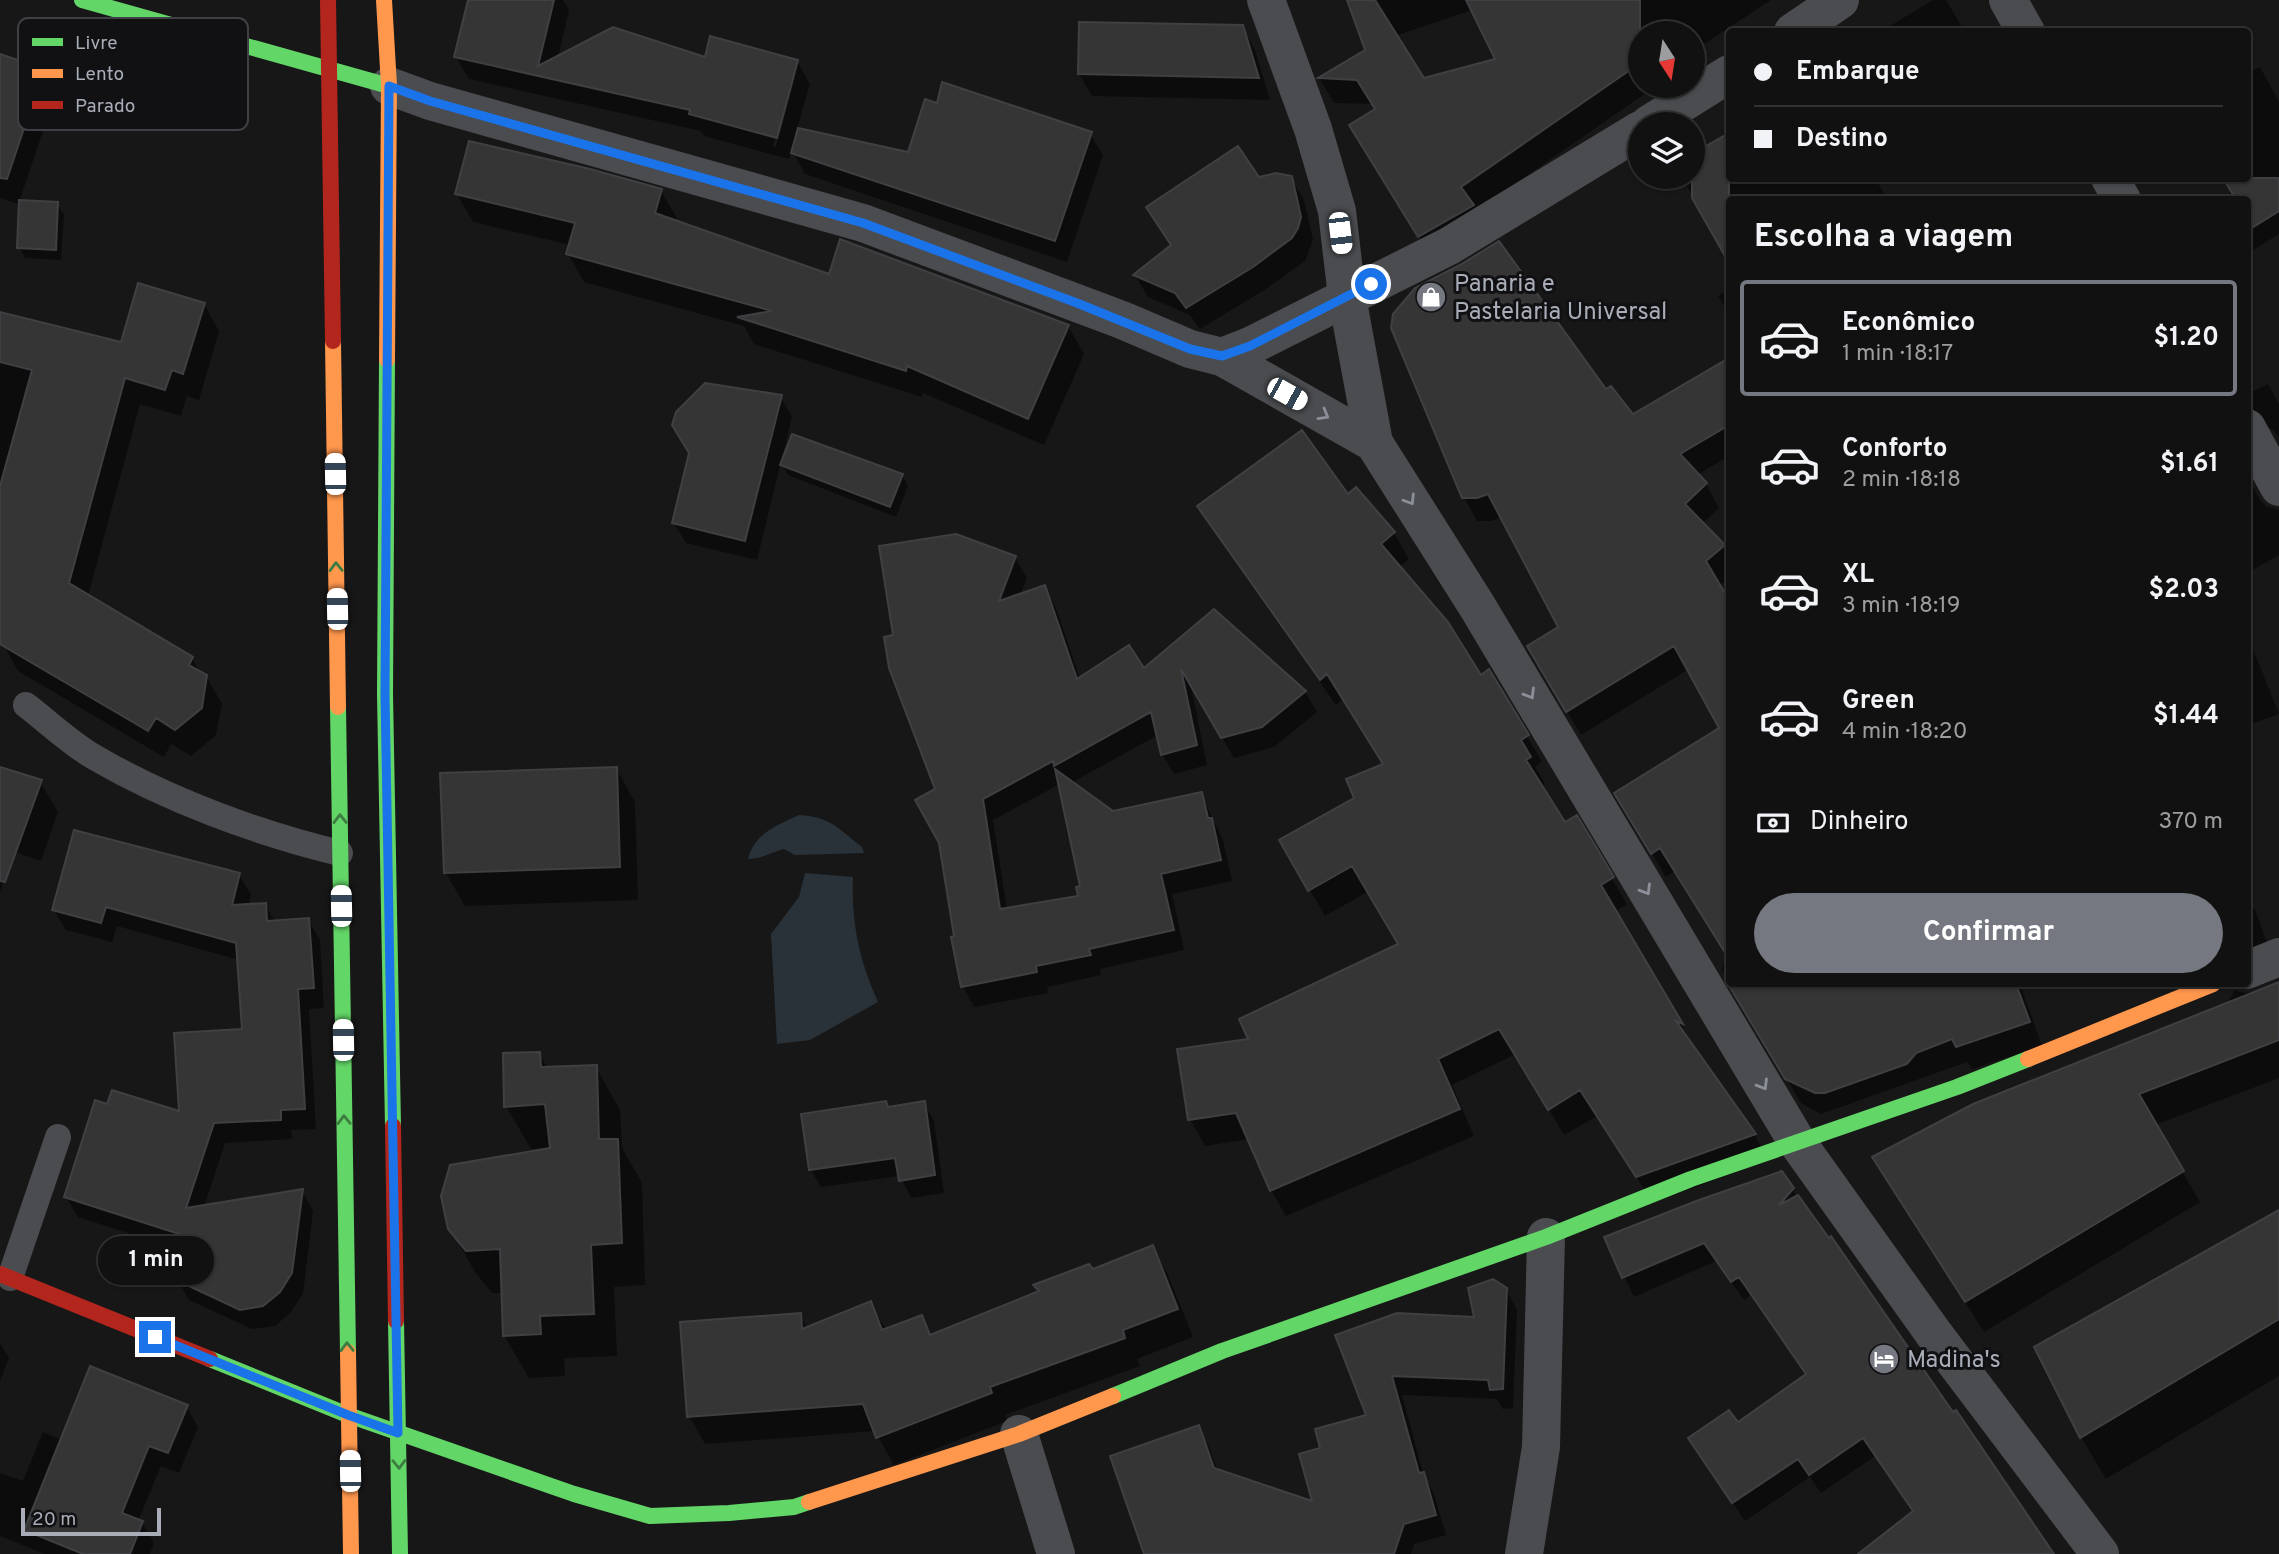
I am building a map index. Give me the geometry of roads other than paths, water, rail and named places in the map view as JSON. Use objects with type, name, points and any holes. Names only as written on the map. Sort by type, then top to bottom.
[{"type":"street","points":[[82,0],[148,18]]},
{"type":"street","points":[[328,0],[351,1554]]},
{"type":"street","points":[[384,0],[389,86],[385,694],[400,1554]]},
{"type":"street","points":[[1266,0],[1313,129],[1337,211],[1347,297],[1374,443],[1477,606],[1797,1142],[1934,1334],[2100,1554]]},
{"type":"street","points":[[1799,28],[1840,0]]},
{"type":"street","points":[[2008,0],[2024,28]]},
{"type":"street","points":[[248,46],[330,68],[430,101],[863,223],[1073,301],[1190,349],[1222,356],[1374,443]]},
{"type":"street","points":[[1668,112],[1726,76]]},
{"type":"street","points":[[1222,356],[1250,346],[1449,246],[1628,137]]},
{"type":"street","points":[[2251,435],[2279,486]]},
{"type":"street","points":[[2251,968],[2279,957]]},
{"type":"street","points":[[5,1276],[348,1415],[574,1494],[650,1516],[794,1507],[1019,1434],[1222,1351],[1545,1237],[1690,1180],[1957,1087],[2206,987]]},
{"type":"street","points":[[1524,1554],[1541,1447],[1545,1237]]},
{"type":"street","points":[[1019,1434],[1056,1554]]},
{"type":"lane","points":[[26,705],[93,757],[188,803],[284,839],[340,853]]},
{"type":"lane","points":[[5,1276],[58,1137]]},
{"type":"place","name":"Panaria e Pastelaria Universal","points":[[1431,297]]},
{"type":"place","name":"Madina's","points":[[1884,1359]]}]
